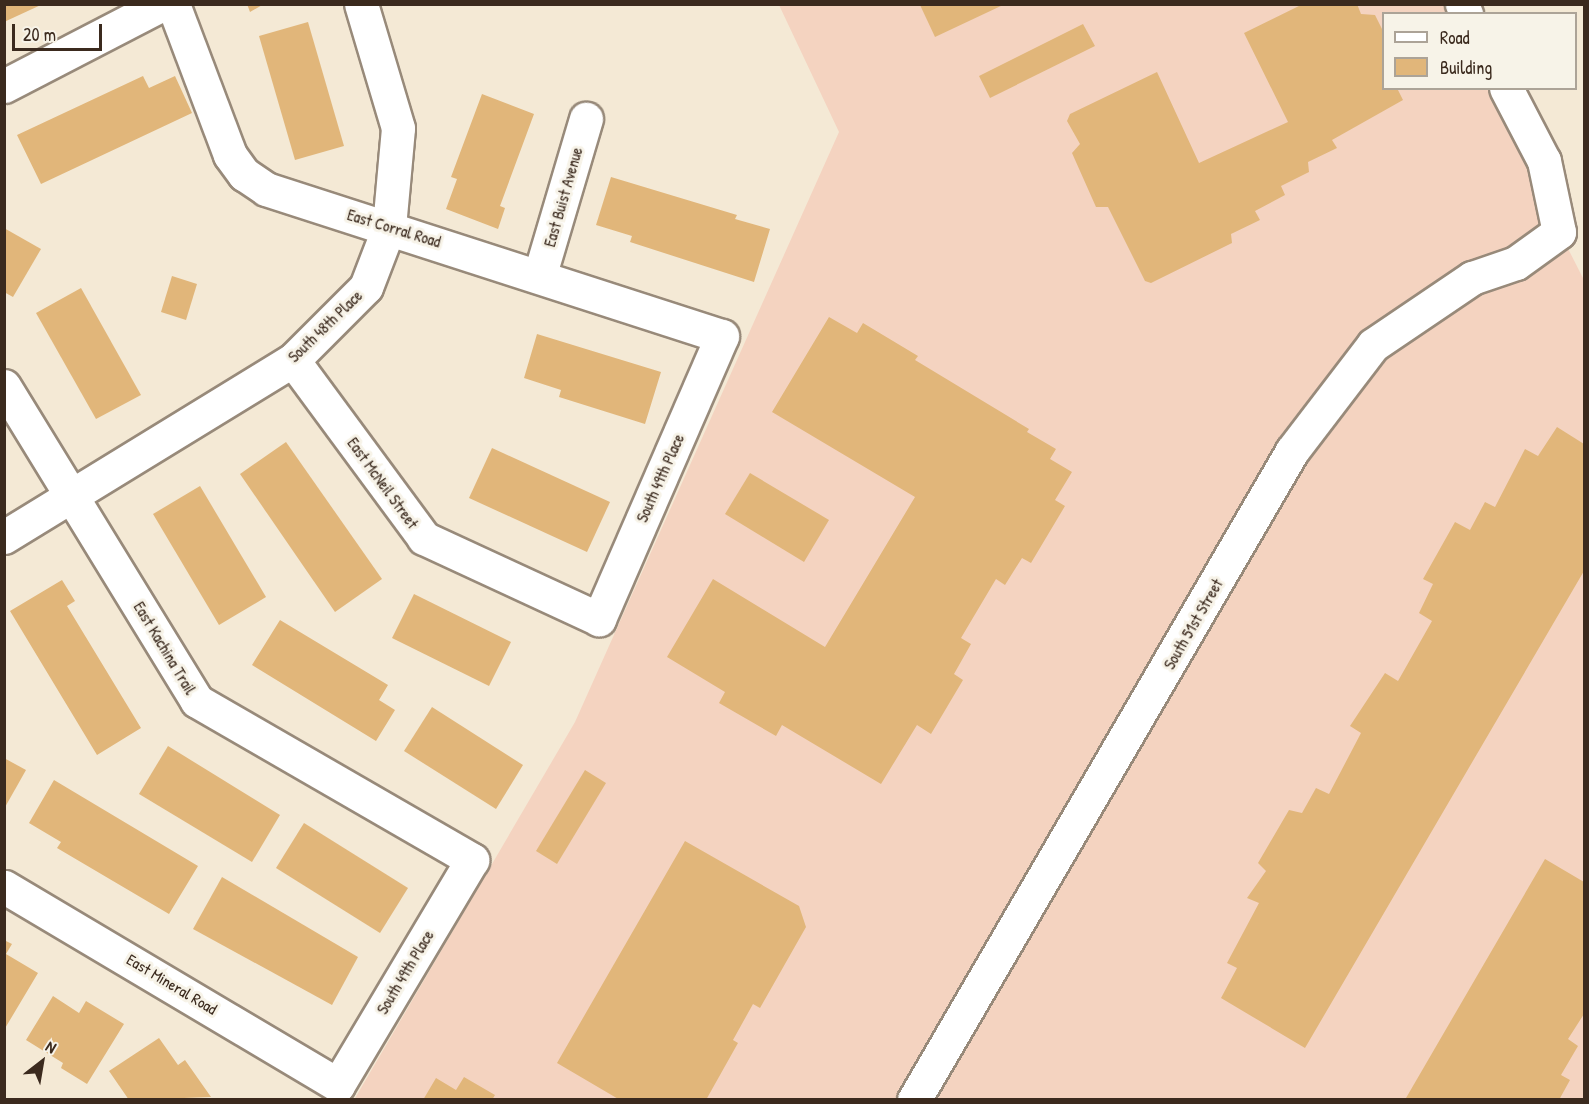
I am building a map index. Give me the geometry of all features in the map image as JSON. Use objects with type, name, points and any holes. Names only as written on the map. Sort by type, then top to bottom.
[{"type":"street","points":[[4,86],[162,4]]},
{"type":"street","name":"East Corral Road","points":[[172,4],[230,154],[244,174],[266,189],[540,274],[722,336]]},
{"type":"street","name":"South 48th Place","points":[[4,537],[292,360],[366,287],[389,227],[398,128],[361,4]]},
{"type":"street","name":"South 51st Street","points":[[915,1100],[1292,451],[1373,345],[1472,278],[1516,263],[1558,231],[1544,161],[1507,90]]},
{"type":"street","name":"East Buist Avenue","points":[[540,274],[586,119]]},
{"type":"street","name":"South 49th Place","points":[[599,619],[722,336]]},
{"type":"street","name":"East McNeil Street","points":[[292,360],[424,538],[599,619]]},
{"type":"street","name":"East Kachina Trail","points":[[4,386],[197,701],[472,860]]},
{"type":"street","name":"South 49th Place","points":[[338,1085],[472,860]]},
{"type":"street","name":"East Mineral Road","points":[[4,887],[338,1085]]},
{"type":"shaded area","points":[[779,5],[1462,5],[1466,12],[1382,12],[1382,90],[1506,90],[1559,231],[1584,280],[1584,1099],[354,1100],[575,722],[839,132]]},
{"type":"building","points":[[4,4],[43,4],[4,22]]},
{"type":"building","points":[[247,4],[264,4],[250,12]]},
{"type":"building","points":[[1303,4],[1357,4],[1361,14],[1375,15],[1382,29],[1382,90],[1398,90],[1403,100],[1332,140],[1337,148],[1308,162],[1309,172],[1281,186],[1285,195],[1255,211],[1260,220],[1231,234],[1232,243],[1151,283],[1145,281],[1108,207],[1096,207],[1072,153],[1080,144],[1067,121],[1070,114],[1157,72],[1199,163],[1288,122],[1244,33]]},
{"type":"building","points":[[920,5],[1003,5],[935,37]]},
{"type":"building","points":[[308,22],[344,146],[295,160],[259,36]]},
{"type":"building","points":[[1083,24],[1095,46],[990,98],[979,76]]},
{"type":"building","points":[[143,76],[149,88],[175,76],[192,113],[41,184],[17,135]]},
{"type":"building","points":[[482,94],[534,114],[500,206],[505,208],[498,229],[446,209],[457,179],[451,177]]},
{"type":"building","points":[[611,177],[737,215],[735,219],[770,229],[754,282],[630,242],[632,236],[596,225]]},
{"type":"building","points":[[4,228],[41,249],[13,297],[4,292]]},
{"type":"building","points":[[172,276],[197,284],[186,320],[161,312]]},
{"type":"building","points":[[81,288],[141,395],[96,419],[36,313]]},
{"type":"building","points":[[829,317],[857,333],[863,323],[918,356],[915,360],[1029,429],[1027,432],[1056,449],[1050,459],[1072,472],[1055,500],[1065,506],[1031,563],[1022,558],[1005,585],[996,579],[961,638],[971,644],[954,674],[963,680],[931,734],[917,725],[881,784],[782,725],[776,736],[719,703],[725,692],[667,657],[713,579],[825,647],[915,497],[772,412]]},
{"type":"building","points":[[537,334],[661,372],[645,424],[559,397],[561,390],[524,378]]},
{"type":"building","points":[[1557,427],[1584,444],[1584,571],[1305,1048],[1221,998],[1237,968],[1227,963],[1259,903],[1247,898],[1266,871],[1258,863],[1289,810],[1302,813],[1316,788],[1329,794],[1361,733],[1350,726],[1385,673],[1398,681],[1432,621],[1419,613],[1433,584],[1423,579],[1455,522],[1470,530],[1485,502],[1495,507],[1525,449],[1538,456]]},
{"type":"building","points":[[286,442],[382,579],[335,612],[240,474]]},
{"type":"building","points":[[492,448],[610,502],[587,552],[469,498]]},
{"type":"building","points":[[750,473],[829,520],[804,562],[725,514]]},
{"type":"building","points":[[200,486],[266,597],[219,625],[153,514]]},
{"type":"building","points":[[62,580],[75,601],[67,606],[141,728],[97,755],[10,611]]},
{"type":"building","points":[[414,594],[511,642],[489,686],[392,638]]},
{"type":"building","points":[[280,620],[388,685],[379,700],[395,710],[376,741],[252,665]]},
{"type":"building","points":[[432,707],[523,765],[496,809],[404,751]]},
{"type":"building","points":[[168,746],[280,815],[252,862],[139,794]]},
{"type":"building","points":[[4,758],[26,770],[4,809]]},
{"type":"building","points":[[585,770],[606,783],[557,864],[536,851]]},
{"type":"building","points":[[54,780],[198,866],[169,914],[57,848],[61,842],[29,823]]},
{"type":"building","points":[[304,823],[408,888],[380,933],[276,868]]},
{"type":"building","points":[[685,841],[799,906],[806,927],[760,1008],[753,1004],[733,1040],[738,1043],[706,1100],[620,1100],[557,1063]]},
{"type":"building","points":[[1545,859],[1584,882],[1584,1014],[1568,1039],[1578,1046],[1561,1075],[1570,1080],[1559,1100],[1409,1100],[1406,1098]]},
{"type":"building","points":[[222,877],[358,957],[332,1005],[193,929]]},
{"type":"building","points":[[4,940],[12,944],[6,954],[38,973],[4,1030]]},
{"type":"building","points":[[53,996],[79,1013],[86,1001],[124,1024],[87,1084],[61,1068],[63,1063],[26,1040]]},
{"type":"building","points":[[159,1038],[178,1065],[185,1060],[211,1097],[129,1100],[109,1071]]},
{"type":"building","points":[[464,1077],[495,1095],[492,1100],[423,1100],[436,1078],[456,1090]]}]
